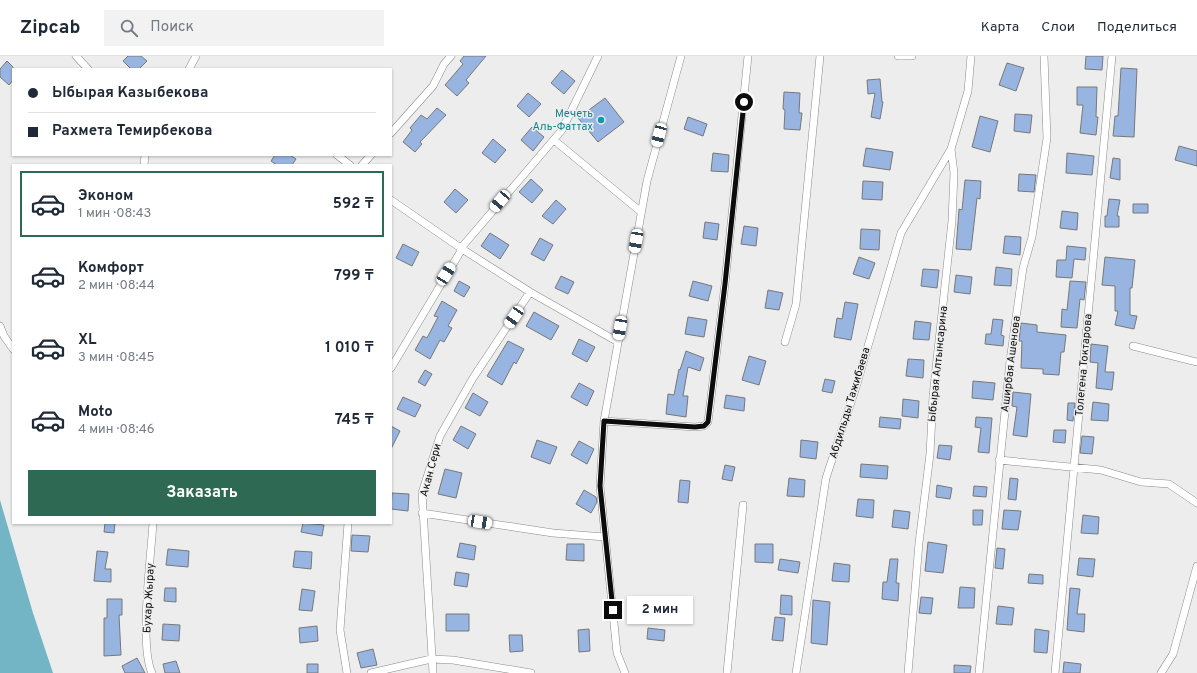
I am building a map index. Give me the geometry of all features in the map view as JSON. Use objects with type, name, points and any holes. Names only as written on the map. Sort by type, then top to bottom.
[{"type":"street","points":[[76,56],[87,68]]},
{"type":"street","points":[[190,68],[196,56]]},
{"type":"street","points":[[392,132],[433,86],[444,64],[451,56]]},
{"type":"street","points":[[392,366],[462,248],[562,130],[598,56]]},
{"type":"street","points":[[625,673],[617,653],[600,486],[604,421],[647,181],[681,56]]},
{"type":"street","points":[[604,421],[695,427],[704,426],[708,422],[725,284],[748,56]]},
{"type":"street","points":[[785,342],[796,304],[820,56]]},
{"type":"street","points":[[898,56],[912,56]]},
{"type":"street","name":"Ыбырая Алтынсарина","points":[[908,673],[918,550],[930,454],[933,396],[952,221],[954,173],[951,149],[968,91],[971,56]]},
{"type":"street","name":"Аширбая Ашенова","points":[[979,673],[1010,361],[1022,276],[1032,237],[1047,138],[1044,56]]},
{"type":"street","name":"Толегена Токтарова","points":[[1055,673],[1112,56]]},
{"type":"street","points":[[554,140],[641,212]]},
{"type":"street","name":"Абдильды Тажибаева","points":[[796,673],[826,478],[856,387],[902,233],[951,149]]},
{"type":"street","points":[[339,156],[349,164]]},
{"type":"street","points":[[363,164],[370,156]]},
{"type":"street","points":[[392,201],[530,292],[618,342]]},
{"type":"street","name":"Акан Сери","points":[[433,673],[422,513],[422,493],[440,436],[473,378],[530,292]]},
{"type":"street","points":[[0,326],[4,336],[12,348]]},
{"type":"street","points":[[1133,346],[1197,362]]},
{"type":"street","points":[[999,460],[1102,470],[1141,482],[1169,484],[1197,502]]},
{"type":"street","points":[[726,673],[743,504]]},
{"type":"street","points":[[422,513],[552,533],[605,537]]},
{"type":"street","name":"Бухар Жырау","points":[[152,673],[148,658],[146,628],[153,524]]},
{"type":"street","points":[[347,673],[340,630],[348,524]]},
{"type":"street","points":[[1161,673],[1173,654],[1197,566]]},
{"type":"street","points":[[371,673],[431,659],[453,660],[531,673]]},
{"type":"water","points":[[0,500],[33,613],[53,673],[0,673]]},
{"type":"building","points":[[128,56],[141,56],[147,61],[140,68],[130,68],[123,61]]},
{"type":"building","points":[[464,56],[486,56],[466,80],[469,83],[457,96],[445,85],[463,64],[460,61]]},
{"type":"building","points":[[1086,56],[1103,56],[1102,70],[1085,69]]},
{"type":"building","points":[[7,61],[13,67],[12,81],[9,85],[0,77],[0,69]]},
{"type":"building","points":[[1007,63],[1024,68],[1016,91],[999,85]]},
{"type":"building","points":[[1121,68],[1137,69],[1134,137],[1113,136],[1115,116],[1118,116]]},
{"type":"building","points":[[562,70],[575,81],[564,94],[551,83]]},
{"type":"building","points":[[880,79],[883,102],[880,119],[871,117],[875,93],[868,94],[867,80]]},
{"type":"building","points":[[1077,87],[1097,87],[1096,117],[1098,117],[1096,135],[1080,133],[1083,105],[1077,105]]},
{"type":"building","points":[[784,92],[800,93],[799,113],[802,113],[800,130],[784,129]]},
{"type":"building","points":[[528,93],[541,104],[529,117],[517,106]]},
{"type":"building","name":"Мечеть Аль-Фаттах","points":[[605,98],[624,122],[598,142],[578,118]]},
{"type":"building","points":[[437,108],[446,115],[420,142],[422,144],[415,152],[403,142],[412,130],[410,128],[421,115],[427,119]]},
{"type":"building","points":[[1015,114],[1032,115],[1030,133],[1014,131]]},
{"type":"building","points":[[980,116],[998,121],[990,152],[972,147]]},
{"type":"building","points":[[688,117],[707,124],[703,136],[684,129]]},
{"type":"building","points":[[532,127],[544,137],[533,151],[521,140]]},
{"type":"building","points":[[493,139],[506,150],[495,163],[482,153]]},
{"type":"building","points":[[1179,146],[1197,151],[1197,166],[1175,160]]},
{"type":"building","points":[[866,148],[893,152],[890,170],[863,166]]},
{"type":"building","points":[[713,153],[729,155],[728,172],[711,171]]},
{"type":"building","points":[[1067,153],[1094,156],[1092,175],[1066,173]]},
{"type":"building","points":[[274,156],[292,156],[296,159],[293,164],[276,164],[271,161]]},
{"type":"building","points":[[1113,158],[1120,159],[1120,180],[1110,178]]},
{"type":"building","points":[[1019,174],[1036,175],[1034,192],[1018,191]]},
{"type":"building","points":[[531,179],[543,190],[532,203],[519,192]]},
{"type":"building","points":[[965,180],[981,181],[980,199],[977,198],[971,250],[956,249],[959,209],[962,210]]},
{"type":"building","points":[[863,181],[883,182],[882,200],[862,199]]},
{"type":"building","points":[[455,189],[468,200],[456,213],[444,202]]},
{"type":"building","points":[[1109,199],[1120,200],[1117,216],[1119,216],[1119,227],[1105,227],[1105,216],[1107,216]]},
{"type":"building","points":[[556,200],[566,209],[553,224],[542,216]]},
{"type":"building","points":[[1133,204],[1148,204],[1148,213],[1133,213]]},
{"type":"building","points":[[1062,211],[1078,213],[1077,230],[1060,228]]},
{"type":"building","points":[[705,222],[719,224],[717,240],[703,238]]},
{"type":"building","points":[[744,226],[758,228],[756,246],[741,244]]},
{"type":"building","points":[[861,229],[880,230],[879,250],[860,249]]},
{"type":"building","points":[[490,233],[509,245],[500,259],[481,246]]},
{"type":"building","points":[[1005,236],[1021,237],[1020,255],[1003,253]]},
{"type":"building","points":[[540,238],[553,245],[544,261],[531,254]]},
{"type":"building","points":[[403,244],[419,252],[412,266],[396,258]]},
{"type":"building","points":[[1067,246],[1086,248],[1085,260],[1074,259],[1072,278],[1056,277],[1057,260],[1066,260]]},
{"type":"building","points":[[859,257],[875,263],[869,279],[853,274]]},
{"type":"building","points":[[1105,257],[1135,260],[1132,288],[1130,288],[1130,315],[1137,316],[1134,329],[1115,325],[1118,311],[1115,311],[1115,286],[1102,285]]},
{"type":"building","points":[[996,267],[1012,269],[1011,286],[994,285]]},
{"type":"building","points":[[923,269],[939,270],[937,288],[921,286]]},
{"type":"building","points":[[956,275],[972,277],[970,294],[954,292]]},
{"type":"building","points":[[561,276],[574,282],[568,294],[555,288]]},
{"type":"building","points":[[459,281],[470,287],[464,297],[454,291]]},
{"type":"building","points":[[693,281],[712,286],[708,301],[689,296]]},
{"type":"building","points":[[1070,281],[1086,282],[1084,300],[1080,299],[1077,328],[1061,327],[1062,309],[1067,310]]},
{"type":"building","points":[[768,290],[783,293],[779,310],[765,308]]},
{"type":"building","points":[[442,301],[457,310],[448,326],[452,328],[444,342],[440,340],[430,359],[415,350],[423,336],[427,338],[438,317],[434,316]]},
{"type":"building","points":[[845,302],[858,304],[851,340],[834,337],[837,318],[842,319]]},
{"type":"building","points":[[534,312],[559,326],[551,340],[526,326]]},
{"type":"building","points":[[688,317],[707,320],[704,337],[685,334]]},
{"type":"building","points":[[993,319],[1003,320],[1001,335],[1004,336],[1003,346],[985,344],[986,334],[991,334]]},
{"type":"building","points":[[915,321],[931,323],[929,340],[913,339]]},
{"type":"building","points":[[1021,323],[1037,325],[1037,332],[1066,335],[1064,352],[1061,352],[1059,375],[1043,374],[1043,369],[1021,368],[1022,341],[1019,341]]},
{"type":"building","points":[[579,339],[595,347],[587,362],[572,354]]},
{"type":"building","points":[[508,341],[524,349],[516,364],[514,362],[502,385],[487,376]]},
{"type":"building","points":[[1091,344],[1108,346],[1105,372],[1114,372],[1112,390],[1096,388],[1098,363],[1090,362]]},
{"type":"building","points":[[686,351],[704,358],[700,371],[688,367],[683,396],[688,396],[686,417],[666,414],[668,394],[674,395],[679,369],[680,370]]},
{"type":"building","points":[[749,356],[766,361],[759,385],[742,380]]},
{"type":"building","points":[[908,359],[924,360],[923,378],[906,376]]},
{"type":"building","points":[[425,370],[432,374],[425,386],[418,382]]},
{"type":"building","points":[[825,379],[835,381],[832,393],[822,391]]},
{"type":"building","points":[[973,381],[995,383],[993,400],[972,398]]},
{"type":"building","points":[[579,383],[594,391],[587,406],[571,397]]},
{"type":"building","points":[[1013,392],[1031,394],[1027,437],[1013,435],[1017,407],[1012,406]]},
{"type":"building","points":[[473,393],[488,402],[480,416],[465,408]]},
{"type":"building","points":[[726,395],[745,398],[744,411],[724,408]]},
{"type":"building","points":[[403,397],[421,405],[415,417],[397,409]]},
{"type":"building","points":[[903,399],[919,401],[918,418],[902,416]]},
{"type":"building","points":[[1093,402],[1109,404],[1108,421],[1091,420]]},
{"type":"building","points":[[1068,403],[1075,403],[1073,421],[1067,420]]},
{"type":"building","points":[[880,417],[901,419],[900,429],[879,427]]},
{"type":"building","points":[[976,417],[992,418],[989,453],[978,452],[981,428],[975,427]]},
{"type":"building","points":[[461,426],[476,434],[468,449],[453,440]]},
{"type":"building","points":[[392,427],[400,431],[392,447]]},
{"type":"building","points":[[1054,430],[1066,430],[1065,443],[1053,442]]},
{"type":"building","points":[[1082,436],[1094,437],[1092,454],[1080,453]]},
{"type":"building","points":[[537,440],[557,447],[550,464],[531,457]]},
{"type":"building","points":[[801,440],[818,442],[816,459],[800,457]]},
{"type":"building","points":[[579,441],[594,449],[587,464],[571,455]]},
{"type":"building","points":[[939,445],[952,446],[950,460],[937,458]]},
{"type":"building","points":[[861,464],[888,466],[887,479],[860,477]]},
{"type":"building","points":[[725,465],[735,467],[732,481],[722,479]]},
{"type":"building","points":[[445,469],[462,473],[456,498],[438,494]]},
{"type":"building","points":[[789,478],[805,480],[804,497],[787,496]]},
{"type":"building","points":[[1010,478],[1018,479],[1016,500],[1008,499]]},
{"type":"building","points":[[680,480],[690,481],[688,503],[678,502]]},
{"type":"building","points":[[937,485],[952,488],[950,499],[936,497]]},
{"type":"building","points":[[974,486],[987,487],[986,497],[973,496]]},
{"type":"building","points":[[584,490],[596,497],[597,502],[591,513],[576,504]]},
{"type":"building","points":[[392,493],[409,494],[408,511],[392,509]]},
{"type":"building","points":[[858,499],[874,500],[873,518],[856,516]]},
{"type":"building","points":[[894,510],[910,512],[908,529],[892,527]]},
{"type":"building","points":[[973,510],[983,510],[982,525],[973,525]]},
{"type":"building","points":[[1004,510],[1021,511],[1018,530],[1002,529]]},
{"type":"building","points":[[1083,515],[1099,517],[1098,534],[1081,533]]},
{"type":"building","points":[[105,524],[115,524],[114,533],[104,532]]},
{"type":"building","points":[[303,524],[324,525],[322,536],[301,532]]},
{"type":"building","points":[[352,535],[370,536],[368,552],[351,551]]},
{"type":"building","points":[[928,542],[947,545],[943,573],[925,571]]},
{"type":"building","points":[[460,543],[476,546],[474,560],[457,557]]},
{"type":"building","points":[[567,544],[584,544],[584,561],[566,560]]},
{"type":"building","points":[[755,544],[773,544],[773,563],[755,562]]},
{"type":"building","points":[[997,548],[1005,549],[1003,569],[995,568]]},
{"type":"building","points":[[168,549],[189,551],[188,567],[166,565]]},
{"type":"building","points":[[97,551],[108,552],[105,569],[111,569],[111,582],[94,581]]},
{"type":"building","points":[[295,551],[312,552],[311,569],[293,567]]},
{"type":"building","points":[[1079,558],[1095,559],[1093,577],[1077,575]]},
{"type":"building","points":[[780,559],[800,562],[798,573],[778,570]]},
{"type":"building","points":[[890,559],[898,559],[896,583],[899,583],[898,601],[882,599],[883,582],[887,582]]},
{"type":"building","points":[[834,563],[850,565],[849,582],[832,581]]},
{"type":"building","points":[[456,572],[469,574],[467,587],[454,585]]},
{"type":"building","points":[[1029,574],[1043,575],[1043,584],[1028,583]]},
{"type":"building","points":[[960,587],[975,588],[974,608],[958,608]]},
{"type":"building","points":[[165,588],[176,588],[176,602],[164,601]]},
{"type":"building","points":[[1070,588],[1080,589],[1077,614],[1085,614],[1084,632],[1067,630]]},
{"type":"building","points":[[302,589],[315,591],[312,611],[299,610]]},
{"type":"building","points":[[781,595],[792,596],[792,615],[780,614]]},
{"type":"building","points":[[921,597],[933,598],[931,614],[919,613]]},
{"type":"building","points":[[107,599],[122,599],[122,615],[119,615],[121,655],[104,656],[104,618],[107,618]]},
{"type":"building","points":[[813,600],[830,602],[827,645],[811,643]]},
{"type":"building","points":[[998,606],[1014,608],[1012,625],[996,624]]},
{"type":"building","points":[[446,614],[469,614],[469,631],[446,631]]},
{"type":"building","points":[[775,617],[785,618],[783,641],[772,640]]},
{"type":"building","points":[[163,624],[180,625],[179,641],[162,640]]},
{"type":"building","points":[[317,626],[318,641],[300,643],[299,628]]},
{"type":"building","points":[[648,628],[665,630],[664,641],[647,639]]},
{"type":"building","points":[[589,629],[590,651],[579,652],[578,630]]},
{"type":"building","points":[[1035,629],[1049,631],[1047,653],[1034,652]]},
{"type":"building","points":[[509,635],[522,635],[523,651],[510,652]]},
{"type":"building","points":[[373,649],[377,665],[361,668],[357,653]]},
{"type":"building","points":[[137,658],[145,673],[125,673],[122,666]]},
{"type":"building","points":[[176,661],[180,673],[165,673],[163,664]]},
{"type":"building","points":[[1064,662],[1081,664],[1080,673],[1063,673]]},
{"type":"building","points":[[307,664],[318,664],[318,673],[307,673]]},
{"type":"building","points":[[954,665],[971,666],[970,673],[954,673]]},
{"type":"place","name":"Мечеть Аль-Фаттах","points":[[601,120]]},
{"type":"route","points":[[613,610],[600,486],[604,421],[695,427],[704,426],[708,422],[725,284],[744,102]]}]
